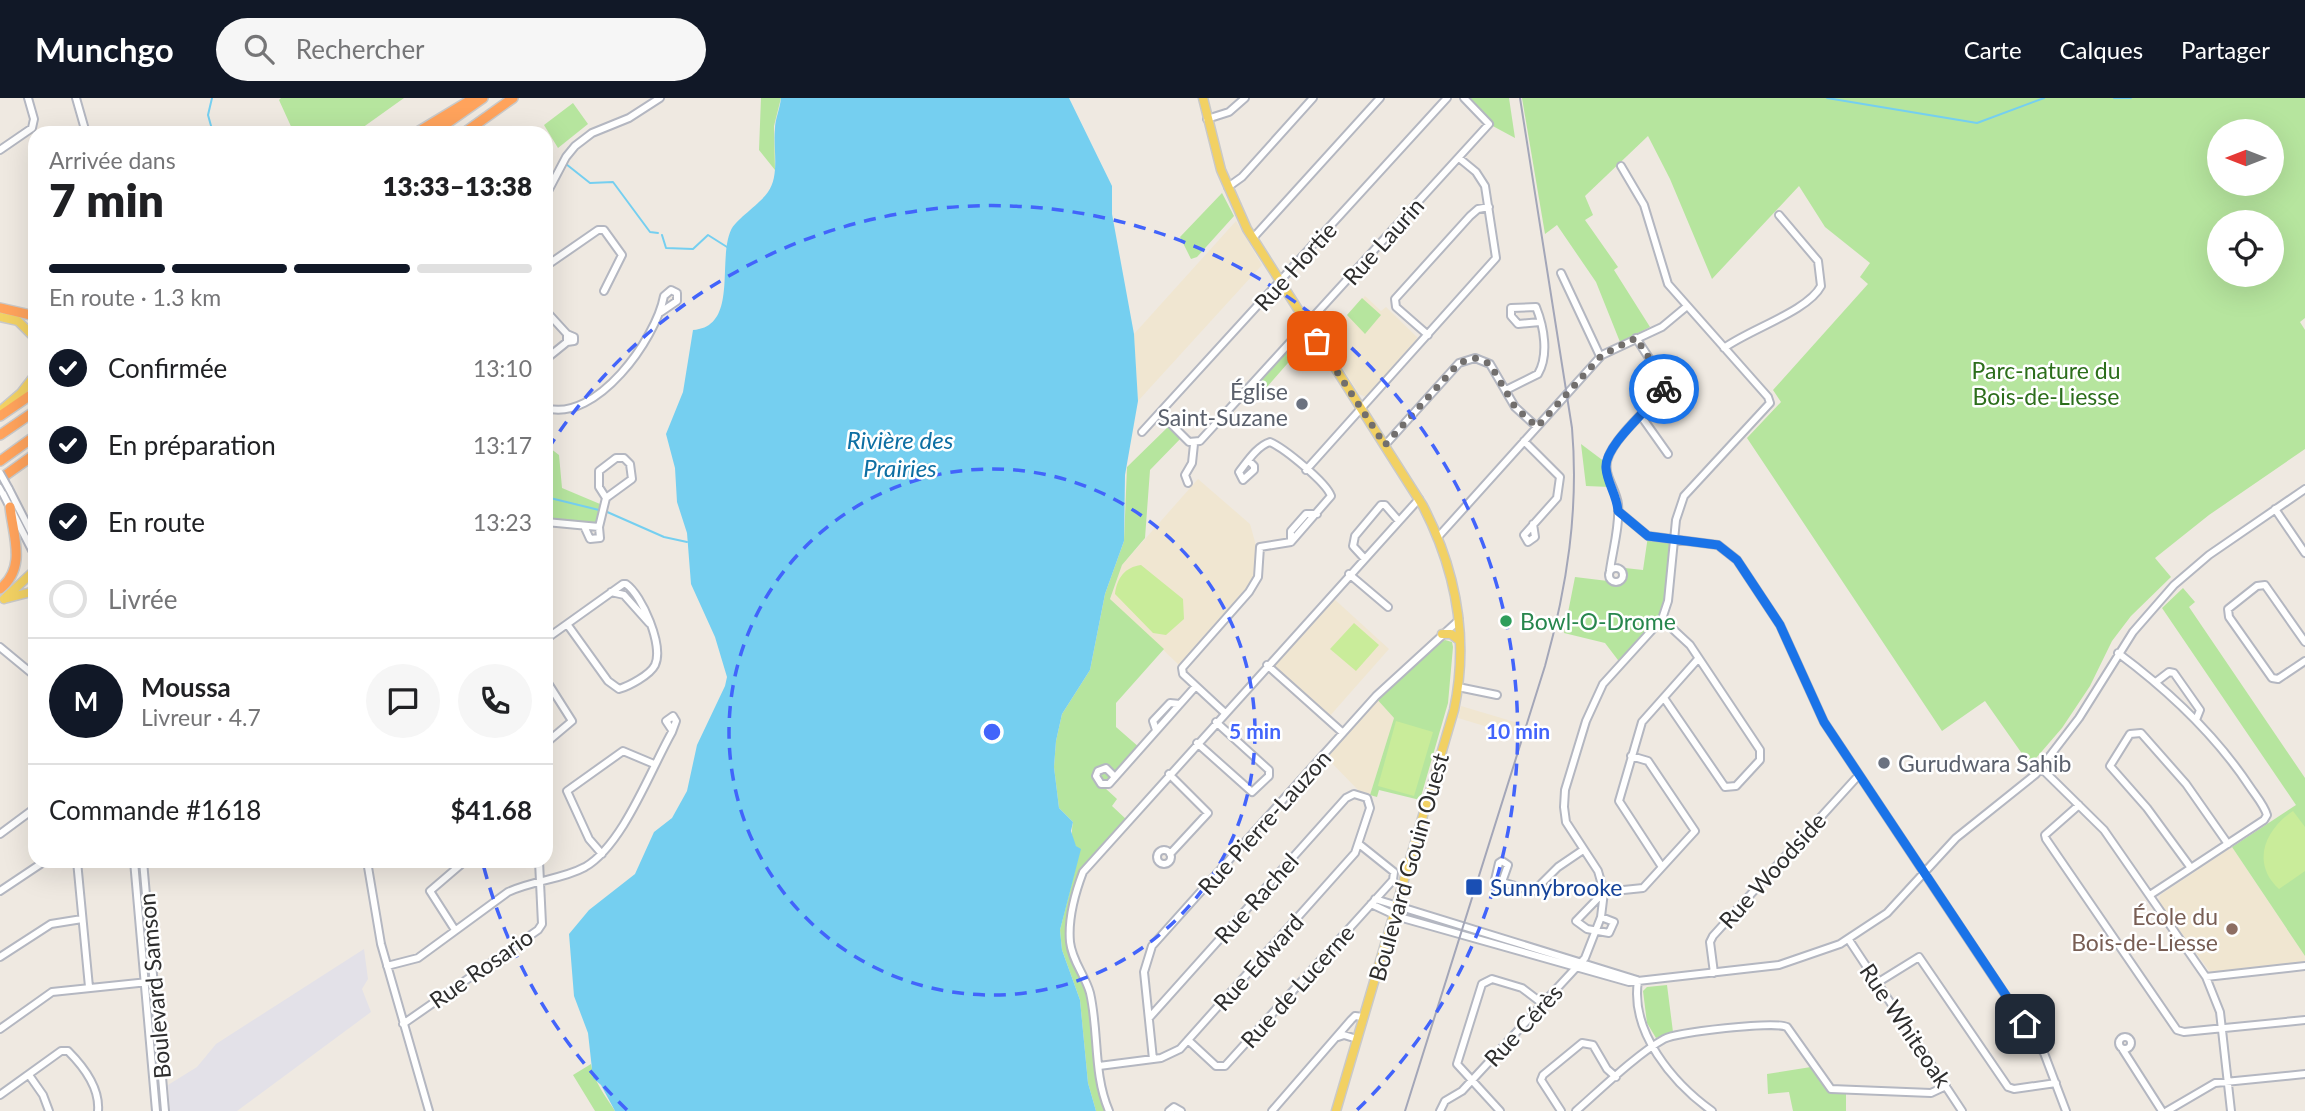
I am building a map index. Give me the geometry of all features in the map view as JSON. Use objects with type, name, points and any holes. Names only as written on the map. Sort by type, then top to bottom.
[{"type":"highway","points":[[428,126],[474,98]]},
{"type":"highway","points":[[443,126],[483,98]]},
{"type":"highway","points":[[474,126],[513,98]]},
{"type":"highway","points":[[0,308],[28,314]]},
{"type":"highway","points":[[0,416],[28,397]]},
{"type":"highway","points":[[0,435],[28,416]]},
{"type":"highway","points":[[0,461],[28,441]]},
{"type":"highway","points":[[0,479],[28,459]]},
{"type":"highway","points":[[1,596],[13,575],[17,559],[9,507]]},
{"type":"main road","name":"Boulevard Gouin Ouest","points":[[1203,98],[1228,187],[1253,239],[1419,499],[1438,537],[1451,573],[1459,620],[1458,687],[1450,723],[1336,1111]]},
{"type":"main road","points":[[0,317],[18,321],[28,331]]},
{"type":"main road","points":[[0,411],[28,384]]},
{"type":"main road","points":[[1,596],[28,575]]},
{"type":"main road","points":[[1,596],[28,592]]},
{"type":"main road","points":[[1442,634],[1451,634],[1460,641]]},
{"type":"street","points":[[28,98],[34,119],[32,126]]},
{"type":"street","points":[[76,98],[84,126]]},
{"type":"street","points":[[553,182],[575,146],[592,133],[629,118],[660,98]]},
{"type":"street","points":[[1207,119],[1229,111],[1245,98]]},
{"type":"street","points":[[1228,187],[1240,179],[1313,98]]},
{"type":"street","points":[[1253,239],[1380,98]]},
{"type":"street","name":"Rue Hortie","points":[[1142,432],[1447,98]]},
{"type":"street","name":"Rue Laurin","points":[[1188,483],[1185,475],[1192,463],[1194,444],[1489,124],[1464,98]]},
{"type":"street","points":[[0,150],[28,131]]},
{"type":"street","points":[[1306,470],[1496,258],[1489,207],[1481,178],[1459,158]]},
{"type":"street","points":[[1604,892],[1598,871],[1566,822],[1564,807],[1567,782],[1586,721],[1603,684],[1662,619],[1668,601],[1674,541],[1684,496],[1770,403],[1769,397],[1668,284],[1644,205],[1621,166]]},
{"type":"street","points":[[1428,335],[1396,307],[1395,299],[1470,216],[1478,209],[1489,207]]},
{"type":"street","points":[[1724,348],[1762,325],[1809,302],[1821,286],[1818,261],[1779,215]]},
{"type":"street","points":[[553,260],[598,230],[604,230],[622,255],[604,291]]},
{"type":"street","points":[[1560,273],[1600,356]]},
{"type":"street","points":[[1506,390],[1538,374],[1544,364],[1540,322],[1533,305],[1513,307],[1510,311],[1518,324],[1540,322]]},
{"type":"street","points":[[1438,537],[1600,356],[1662,327],[1686,307]]},
{"type":"street","points":[[553,410],[571,410],[624,375],[661,312]]},
{"type":"street","points":[[553,320],[567,338],[553,352]]},
{"type":"street","points":[[1611,570],[1618,511],[1616,492],[1606,468],[1607,459],[1664,390],[1666,384],[1636,338]]},
{"type":"street","points":[[1385,445],[1465,360],[1475,358],[1490,364],[1515,407],[1537,427]]},
{"type":"street","points":[[1160,413],[1194,444]]},
{"type":"street","points":[[1641,416],[1668,454]]},
{"type":"street","points":[[1524,441],[1560,477],[1559,493],[1533,524]]},
{"type":"street","points":[[1224,713],[1182,674],[1182,668],[1249,592],[1258,577],[1260,547],[1291,542],[1291,530],[1306,514],[1317,514],[1330,500],[1330,493],[1270,442],[1249,461]]},
{"type":"street","points":[[584,526],[588,536],[595,540],[600,538],[599,527],[606,498],[598,482],[601,468],[616,458],[624,458],[630,464],[632,479],[606,498]]},
{"type":"street","points":[[0,472],[9,507],[28,543]]},
{"type":"street","points":[[1373,901],[1395,911],[1619,981],[1714,974],[1788,963],[1849,940],[1887,913],[1956,838],[2040,767],[2083,712],[2118,653],[2158,601],[2189,571],[2305,489]]},
{"type":"street","points":[[4,490],[28,529]]},
{"type":"street","points":[[1110,1111],[1102,1092],[1089,989],[1072,954],[1070,941],[1076,892],[1087,865],[1419,499]]},
{"type":"street","points":[[1364,558],[1353,546],[1355,536],[1381,505],[1385,505],[1398,520]]},
{"type":"street","points":[[2275,509],[2305,553]]},
{"type":"street","points":[[1618,511],[1648,536],[1718,545],[1737,560],[1780,625],[1824,722],[2044,1053],[2066,1111]]},
{"type":"street","points":[[553,523],[599,527]]},
{"type":"street","points":[[1349,574],[1388,607]]},
{"type":"street","points":[[553,634],[567,624],[611,593],[623,584],[629,586],[643,606],[651,626],[657,662],[653,668],[619,689],[608,681],[567,624]]},
{"type":"street","points":[[2305,642],[2265,585],[2257,586],[2228,609],[2229,617],[2272,678],[2280,678],[2305,661]]},
{"type":"street","points":[[611,593],[624,595],[651,626]]},
{"type":"street","points":[[1662,619],[1680,633],[1761,754],[1737,786],[1725,787],[1664,698]]},
{"type":"street","name":"Rue Pierre-Lauzon","points":[[1153,1059],[1144,967],[1152,946],[1384,687],[1459,620]]},
{"type":"street","points":[[0,647],[28,669]]},
{"type":"street","points":[[2118,653],[2157,682],[2196,720],[2237,766],[2266,810],[2264,820],[2150,895]]},
{"type":"street","points":[[1662,867],[1619,801],[1642,722],[1698,659]]},
{"type":"street","points":[[1267,665],[1343,733]]},
{"type":"street","points":[[2157,682],[2169,672],[2174,673],[2200,710],[2196,720]]},
{"type":"street","points":[[1114,776],[1156,730],[1153,720],[1170,703],[1180,704],[1196,686]]},
{"type":"street","points":[[1458,687],[1497,695]]},
{"type":"street","points":[[553,691],[572,721],[553,737]]},
{"type":"street","points":[[1197,743],[1252,792],[1269,776],[1269,770],[1216,722]]},
{"type":"street","points":[[387,966],[418,958],[508,892],[525,883],[542,881],[585,867],[602,854],[617,835],[673,730]]},
{"type":"street","points":[[2192,868],[2147,808],[2110,766],[2130,734],[2141,733],[2159,753],[2186,784],[2228,844]]},
{"type":"street","points":[[602,854],[589,839],[568,796],[569,788],[623,751],[654,764]]},
{"type":"street","points":[[1595,931],[1577,924],[1576,919],[1604,892],[1639,890],[1695,831],[1648,761],[1631,756]]},
{"type":"street","points":[[2040,767],[2104,830],[2206,977],[2214,992],[2222,1028],[2231,1111]]},
{"type":"street","points":[[1169,774],[1208,813],[1170,853]]},
{"type":"street","name":"Rue Woodside","points":[[1714,974],[1710,944],[1713,936],[1858,776]]},
{"type":"street","name":"Rue Rachel","points":[[1149,1017],[1343,800],[1353,794],[1369,800]]},
{"type":"street","name":"Rue Edward","points":[[1099,1066],[1171,1055],[1188,1041],[1360,845],[1369,800]]},
{"type":"street","points":[[2079,805],[2045,835],[2046,839],[2177,1030],[2184,1032],[2305,1020]]},
{"type":"street","points":[[0,834],[28,813]]},
{"type":"street","name":"Rue de Lucerne","points":[[1188,1041],[1216,1066],[1224,1066],[1373,901],[1394,874],[1360,845]]},
{"type":"street","points":[[1502,882],[1534,891],[1558,867],[1583,850]]},
{"type":"street","points":[[0,891],[34,868]]},
{"type":"street","points":[[78,868],[89,987]]},
{"type":"street","name":"Boulevard Samson","points":[[135,868],[156,1111]]},
{"type":"street","name":"Boulevard Samson","points":[[144,868],[165,1111]]},
{"type":"street","points":[[368,868],[387,966],[429,1111]]},
{"type":"street","name":"Rue Rosario","points":[[455,930],[430,891],[457,868]]},
{"type":"street","name":"Rue Rosario","points":[[403,1024],[538,930],[542,924],[540,868]]},
{"type":"street","name":"Rue Cérès","points":[[1440,1111],[1446,1101],[1472,1081],[1581,962],[1601,917],[1604,892]]},
{"type":"street","points":[[1395,911],[1581,962],[1638,981]]},
{"type":"street","name":"Rue Cérès","points":[[1595,931],[1605,934],[1615,926],[1611,919],[1601,917]]},
{"type":"street","points":[[0,957],[51,924],[82,919]]},
{"type":"street","name":"Rue Whiteoak","points":[[1849,940],[1962,1111]]},
{"type":"street","points":[[1877,983],[1919,957],[2008,1087],[2014,1089],[2056,1083]]},
{"type":"street","points":[[2206,977],[2305,966]]},
{"type":"street","points":[[1500,1111],[1457,1064],[1482,984],[1492,979],[1522,988],[1542,1004]]},
{"type":"street","points":[[1638,981],[1642,1023],[1653,1047],[1686,1088],[1712,1111]]},
{"type":"street","points":[[0,1027],[52,992],[153,982]]},
{"type":"street","points":[[1272,1111],[1352,1018],[1363,1017]]},
{"type":"street","points":[[1576,1111],[1668,1037],[1780,1024],[1787,1027],[1831,1088],[1931,1093],[1946,1086]]},
{"type":"street","points":[[1334,1041],[1342,1035],[1357,1039]]},
{"type":"street","points":[[1561,1111],[1541,1080],[1582,1043],[1593,1045],[1606,1069],[1616,1077]]},
{"type":"street","points":[[2123,1049],[2164,1111],[2210,1085],[2305,1074]]},
{"type":"street","points":[[0,1095],[61,1051],[68,1051],[90,1078],[96,1092],[98,1111]]},
{"type":"street","points":[[29,1074],[43,1094],[49,1111]]},
{"type":"street","points":[[1169,1111],[1176,1107],[1181,1111]]},
{"type":"shaded area","points":[[1236,221],[1262,265],[1138,401],[1134,334]]},
{"type":"shaded area","points":[[1365,296],[1381,311],[1386,307],[1418,338],[1366,397],[1359,394],[1325,340]]},
{"type":"shaded area","points":[[1198,479],[1250,524],[1257,549],[1256,573],[1251,587],[1179,665],[1110,599],[1122,565]]},
{"type":"shaded area","points":[[1332,597],[1389,649],[1328,718],[1270,666]]},
{"type":"shaded area","points":[[1375,697],[1394,718],[1370,795],[1358,790],[1326,757]]},
{"type":"shaded area","points":[[1461,706],[1518,723],[1514,735],[1458,718]]},
{"type":"shaded area","name":"École du Bois-de-Liesse","points":[[2232,847],[2305,956],[2305,962],[2210,972],[2159,902],[2160,895]]},
{"type":"shaded area","points":[[364,949],[368,979],[362,989],[371,1012],[237,1111],[170,1111],[168,1085],[197,1067],[216,1044]]},
{"type":"green space","points":[[404,98],[365,126],[291,126],[279,100]]},
{"type":"green space","points":[[761,98],[781,98],[774,126],[775,170],[759,150]]},
{"type":"green space","points":[[1464,98],[1509,98],[1515,138],[1489,124]]},
{"type":"green space","name":"Parc-nature du Bois-de-Liesse","points":[[1522,98],[2305,98],[2305,318],[2300,322],[2305,330],[2305,449],[2209,515],[2155,558],[2171,577],[2131,616],[2112,641],[2090,686],[2062,728],[2030,765],[1985,701],[1942,731],[1747,438],[1781,402],[1773,390],[1868,284],[1860,277],[1870,263],[1825,227],[1799,186],[1712,279],[1670,179],[1648,136],[1585,196],[1593,215],[1585,220],[1618,267],[1614,270],[1650,327],[1620,342],[1596,282],[1557,225],[1545,234]]},
{"type":"green space","points":[[573,103],[588,124],[558,148],[553,140],[553,126],[544,125]]},
{"type":"green space","points":[[1222,193],[1234,216],[1197,257],[1191,259],[1180,237]]},
{"type":"green space","points":[[1362,298],[1381,315],[1365,334],[1347,315]]},
{"type":"green space","points":[[1304,332],[1308,340],[1259,396],[1252,390]]},
{"type":"green space","points":[[1171,424],[1183,436],[1150,470],[1145,538],[1122,565],[1110,599],[1164,649],[1116,703],[1116,727],[1140,748],[1105,788],[1117,799],[1112,806],[1127,820],[1079,876],[1069,947],[1087,989],[1107,1111],[1096,1111],[1088,1083],[1080,1000],[1062,950],[1060,930],[1080,850],[1072,838],[1073,822],[1059,808],[1054,767],[1056,741],[1062,714],[1090,670],[1105,594],[1124,541],[1127,467]]},
{"type":"green space","points":[[1581,444],[1605,462],[1604,474],[1610,487],[1586,486]]},
{"type":"green space","points":[[553,450],[559,455],[562,488],[600,504],[596,523],[553,520]]},
{"type":"green space","points":[[1648,536],[1674,541],[1668,601],[1662,619],[1621,664],[1605,643],[1564,633],[1575,577],[1616,582],[1623,577],[1625,568],[1643,570]]},
{"type":"green space","points":[[1141,565],[1183,599],[1184,619],[1166,635],[1153,633],[1115,594],[1123,574],[1130,568]]},
{"type":"green space","points":[[2183,588],[2195,602],[2189,607],[2305,778],[2305,956],[2232,847],[2296,805],[2162,608]]},
{"type":"green space","points":[[1354,623],[1379,645],[1356,671],[1330,649]]},
{"type":"green space","points":[[1445,640],[1452,642],[1453,647],[1448,703],[1420,800],[1379,790],[1377,797],[1370,795],[1394,718],[1375,697],[1416,659]]},
{"type":"green space","points":[[1396,721],[1433,732],[1414,796],[1378,786]]},
{"type":"green space","points":[[2293,811],[2305,827],[2305,871],[2279,889],[2265,868],[2265,847],[2275,827]]},
{"type":"green space","points":[[1667,985],[1673,1032],[1656,1038],[1647,1023],[1643,991],[1647,987]]},
{"type":"green space","points":[[591,1064],[597,1082],[615,1111],[595,1111],[573,1075]]},
{"type":"green space","points":[[1811,1067],[1828,1091],[1846,1094],[1846,1111],[1793,1111],[1789,1092],[1768,1094],[1767,1074]]},
{"type":"water","name":"Rivière des Prairies","points":[[781,98],[1069,98],[1112,186],[1112,214],[1134,334],[1138,401],[1125,475],[1124,541],[1105,594],[1090,670],[1062,714],[1054,767],[1059,808],[1073,822],[1071,831],[1076,846],[1081,849],[1060,930],[1062,950],[1080,1000],[1088,1083],[1096,1111],[615,1111],[601,1085],[593,1078],[588,1033],[574,996],[569,934],[589,910],[635,874],[654,832],[672,818],[687,791],[697,745],[727,677],[715,637],[691,584],[687,533],[677,502],[675,468],[666,434],[683,392],[693,330],[707,326],[722,305],[727,243],[731,230],[764,197],[772,185],[775,170],[775,125]]},
{"type":"waterway","points":[[211,126],[208,115],[212,98]]},
{"type":"waterway","points":[[1827,98],[1977,123],[2044,98]]},
{"type":"waterway","points":[[2114,98],[2131,98]]},
{"type":"waterway","points":[[566,164],[590,183],[613,182],[650,232],[658,233]]},
{"type":"waterway","points":[[662,235],[666,248],[693,249],[708,235],[727,247]]},
{"type":"waterway","points":[[553,499],[599,510]]},
{"type":"waterway","points":[[605,511],[664,537],[687,542]]},
{"type":"tram line","points":[[1405,1111],[1545,666],[1569,548],[1574,489],[1572,428],[1520,98]]},
{"type":"way so far","points":[[1317,341],[1385,445],[1459,363],[1465,360],[1482,359],[1490,364],[1515,407],[1537,427],[1593,363],[1611,349],[1636,338],[1666,384],[1664,389]]},
{"type":"place","name":"Église Saint-Suzane","points":[[1302,404]]},
{"type":"place","name":"Bowl-O-Drome","points":[[1506,621]]},
{"type":"place","name":"Gurudwara Sahib","points":[[1884,763]]},
{"type":"place","name":"Sunnybrooke","points":[[1474,887]]},
{"type":"place","name":"École du Bois-de-Liesse","points":[[2232,929]]},
{"type":"route","points":[[1664,389],[1615,445],[1607,459],[1606,468],[1616,492],[1618,511],[1648,536],[1674,541],[1707,542],[1728,550],[1737,560],[1780,625],[1824,722],[2025,1024]]}]
